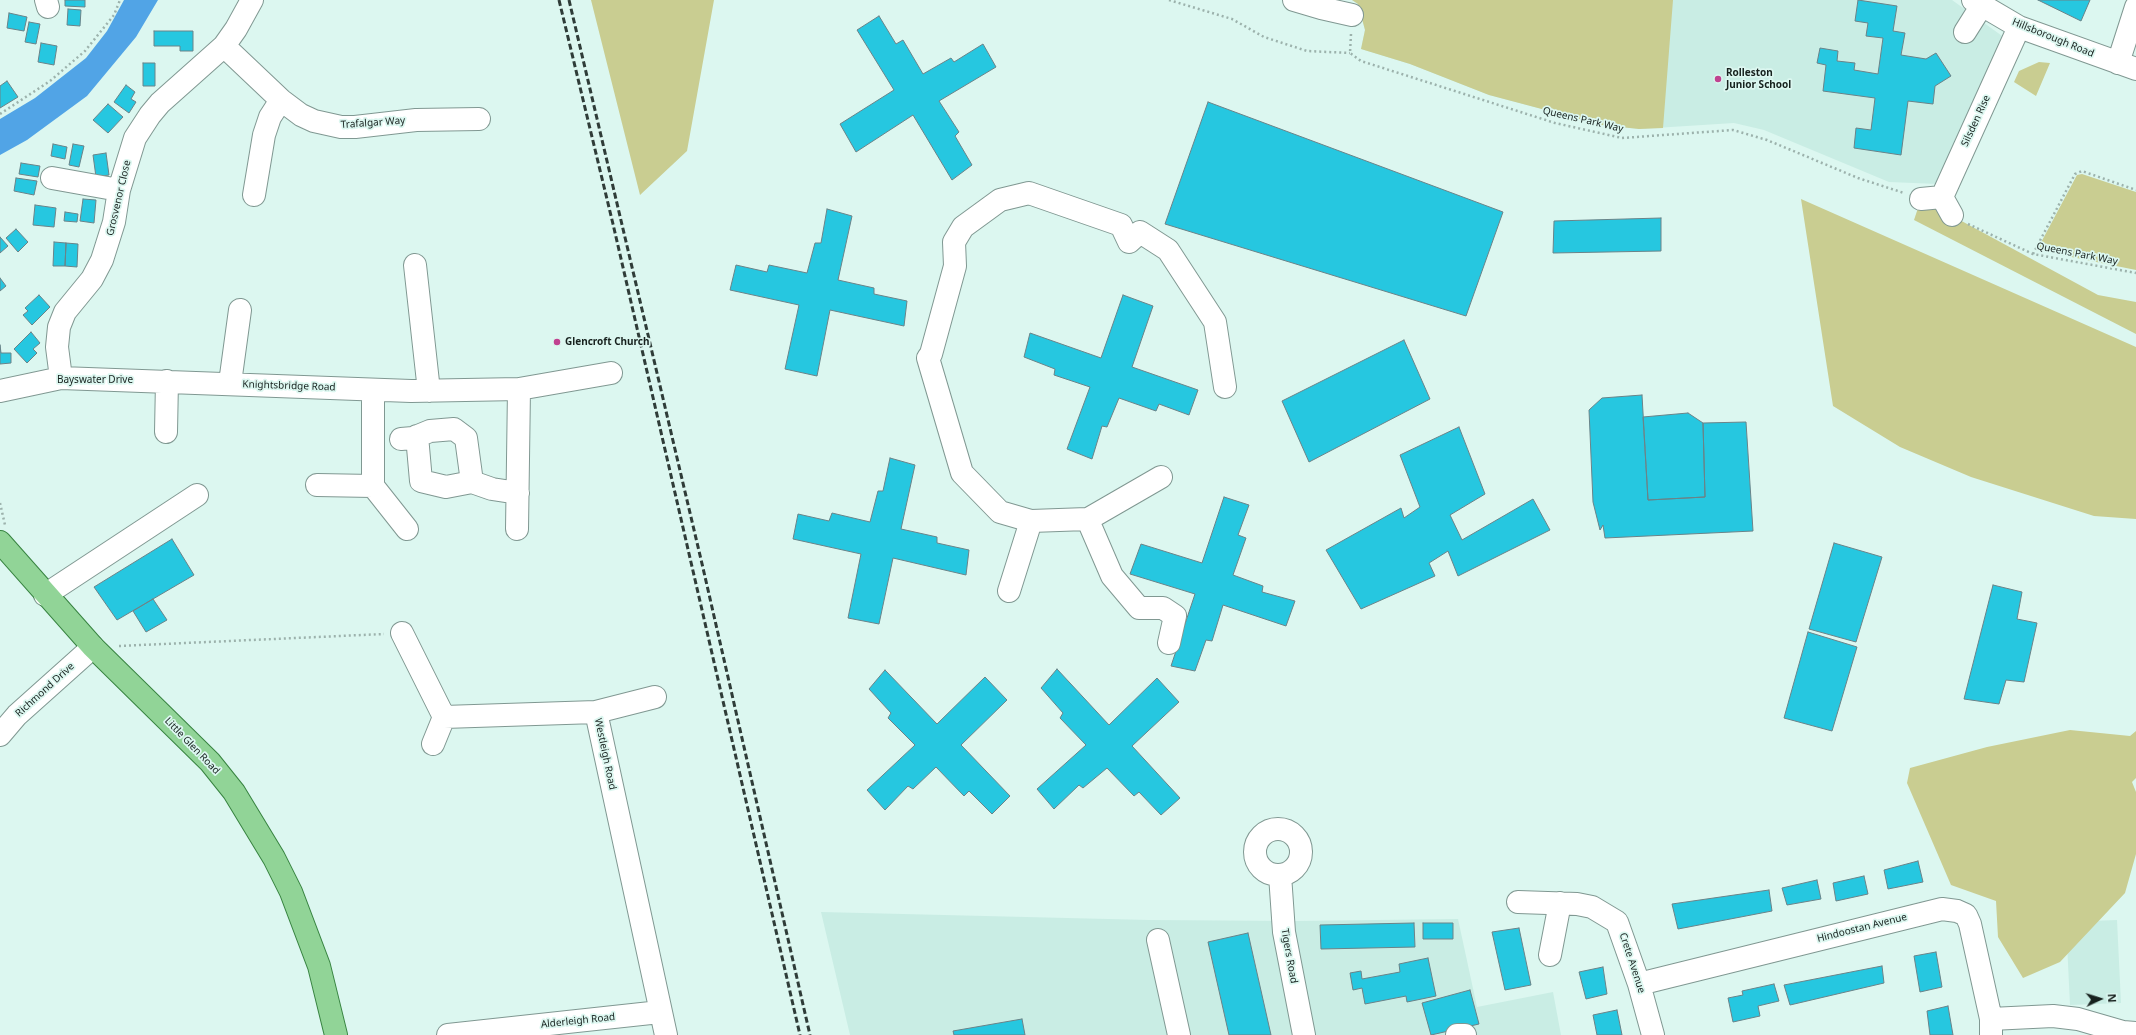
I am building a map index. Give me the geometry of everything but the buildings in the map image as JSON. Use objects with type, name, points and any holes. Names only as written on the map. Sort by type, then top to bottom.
[{"type":"main road","name":"Little Glen Road","points":[[0,542],[45,595],[93,647],[210,762],[255,824],[281,871],[306,929],[319,966],[336,1035]]},
{"type":"street","name":"Grosvenor Close","points":[[61,378],[57,347],[59,327],[65,312],[92,279],[102,260],[114,222],[119,190],[130,151],[142,126],[150,115],[224,46],[236,30],[252,0]]},
{"type":"street","points":[[1294,0],[1322,4],[1352,15]]},
{"type":"street","points":[[1965,32],[1977,3]]},
{"type":"street","name":"Hillsborough Road","points":[[1977,3],[2019,27],[2127,66]]},
{"type":"street","points":[[2127,66],[2136,7]]},
{"type":"street","name":"Silsden Rise","points":[[1938,204],[2019,27]]},
{"type":"street","name":"Trafalgar Way","points":[[224,46],[281,100],[301,115],[314,122],[341,127],[416,120],[479,119]]},
{"type":"street","points":[[254,195],[264,135],[270,117],[281,100]]},
{"type":"street","points":[[52,178],[119,190]]},
{"type":"street","points":[[1169,642],[1175,616],[1163,608],[1139,608],[1112,576],[1087,519],[1031,521],[1000,512],[962,473],[928,358],[931,354],[955,266],[954,242],[963,227],[1000,200],[1029,193],[1121,225],[1129,242],[1140,232],[1168,250],[1215,322],[1225,387]]},
{"type":"street","points":[[415,265],[428,391]]},
{"type":"street","name":"Knightsbridge Road","points":[[240,310],[230,384],[428,391],[519,389],[610,373]]},
{"type":"street","name":"Bayswater Drive","points":[[0,391],[61,378],[230,384]]},
{"type":"street","points":[[166,432],[167,381]]},
{"type":"street","points":[[517,529],[519,389]]},
{"type":"street","points":[[373,390],[373,486],[407,529]]},
{"type":"street","points":[[472,482],[466,438],[454,429],[430,431],[409,438],[421,481],[446,487],[472,482],[492,489],[518,493]]},
{"type":"street","points":[[1090,525],[1090,518],[1161,477]]},
{"type":"street","points":[[317,485],[373,486]]},
{"type":"street","points":[[45,595],[197,495]]},
{"type":"street","points":[[1009,591],[1031,521]]},
{"type":"street","points":[[402,633],[444,717],[433,744]]},
{"type":"street","name":"Richmond Drive","points":[[0,735],[8,714],[93,647]]},
{"type":"street","points":[[596,712],[655,697]]},
{"type":"street","name":"Westleigh Road","points":[[444,717],[596,712],[666,1035]]},
{"type":"street","name":"Tigers Road","points":[[1280,875],[1284,932],[1304,1035]]},
{"type":"street","name":"Crete Avenue","points":[[1518,902],[1560,903],[1592,906],[1617,922],[1639,984],[1653,1035]]},
{"type":"street","points":[[1550,955],[1560,903]]},
{"type":"street","name":"Hindoostan Avenue","points":[[1639,984],[1942,909],[1957,910],[1966,915],[1970,924],[1991,1027]]},
{"type":"street","points":[[1158,940],[1178,1035]]},
{"type":"street","name":"Alderleigh Road","points":[[448,1035],[660,1012]]},
{"type":"street","points":[[1991,1027],[2053,1016],[2078,1019],[2123,1032],[2136,1033]]},
{"type":"street","points":[[1457,1035],[1465,1035]]},
{"type":"path","points":[[0,114],[50,81],[85,51],[114,15],[120,0]]},
{"type":"path","points":[[1169,0],[1232,19],[1264,38],[1306,51],[1350,53],[1352,15]]},
{"type":"path","name":"Queens Park Way","points":[[1350,53],[1361,61],[1555,124],[1622,138],[1733,130],[1767,140],[1858,178],[1938,204],[2033,254],[2136,273]]},
{"type":"path","points":[[2033,254],[2075,174],[2082,171],[2136,190]]},
{"type":"path","points":[[93,647],[402,633]]},
{"type":"shaded area","name":"Rolleston Junior School","points":[[1352,0],[1952,0],[2005,38],[1938,184],[1889,182],[1764,130],[1734,123],[1639,129],[1602,125],[1489,95],[1410,64],[1361,49],[1365,30],[1358,4]]},
{"type":"shaded area","points":[[821,912],[1149,920],[1296,921],[1458,919],[1477,1007],[1553,992],[1561,1035],[850,1035]]},
{"type":"shaded area","points":[[2117,920],[2121,1003],[2070,1005],[2066,922]]},
{"type":"green space","points":[[591,0],[714,0],[687,151],[640,195]]},
{"type":"green space","points":[[1352,0],[1673,0],[1663,128],[1639,129],[1602,125],[1489,95],[1410,64],[1361,49],[1365,30],[1358,4]]},
{"type":"green space","points":[[2039,62],[2050,63],[2036,96],[2014,82],[2019,71]]},
{"type":"green space","points":[[2082,174],[2136,192],[2136,270],[2037,250],[2077,175]]},
{"type":"green space","points":[[1801,199],[2136,347],[2136,519],[2094,516],[1971,477],[1900,447],[1833,406]]},
{"type":"green space","points":[[1921,199],[2098,295],[2136,302],[2136,334],[1914,220]]},
{"type":"green space","points":[[2070,730],[2130,736],[2136,731],[2136,778],[2132,782],[2136,792],[2136,854],[2125,893],[2060,962],[2023,978],[1998,937],[1996,901],[1951,885],[1907,783],[1910,768],[1987,747]]},
{"type":"water","points":[[124,0],[158,0],[136,37],[87,96],[27,140],[0,155],[0,119],[35,98],[86,58],[107,31]]},
{"type":"railway","points":[[559,0],[613,224],[800,1035]]},
{"type":"railway","points":[[569,0],[703,568],[810,1035]]},
{"type":"place","name":"Rolleston Junior School","points":[[1718,79]]},
{"type":"place","name":"Glencroft Church","points":[[557,342]]}]
